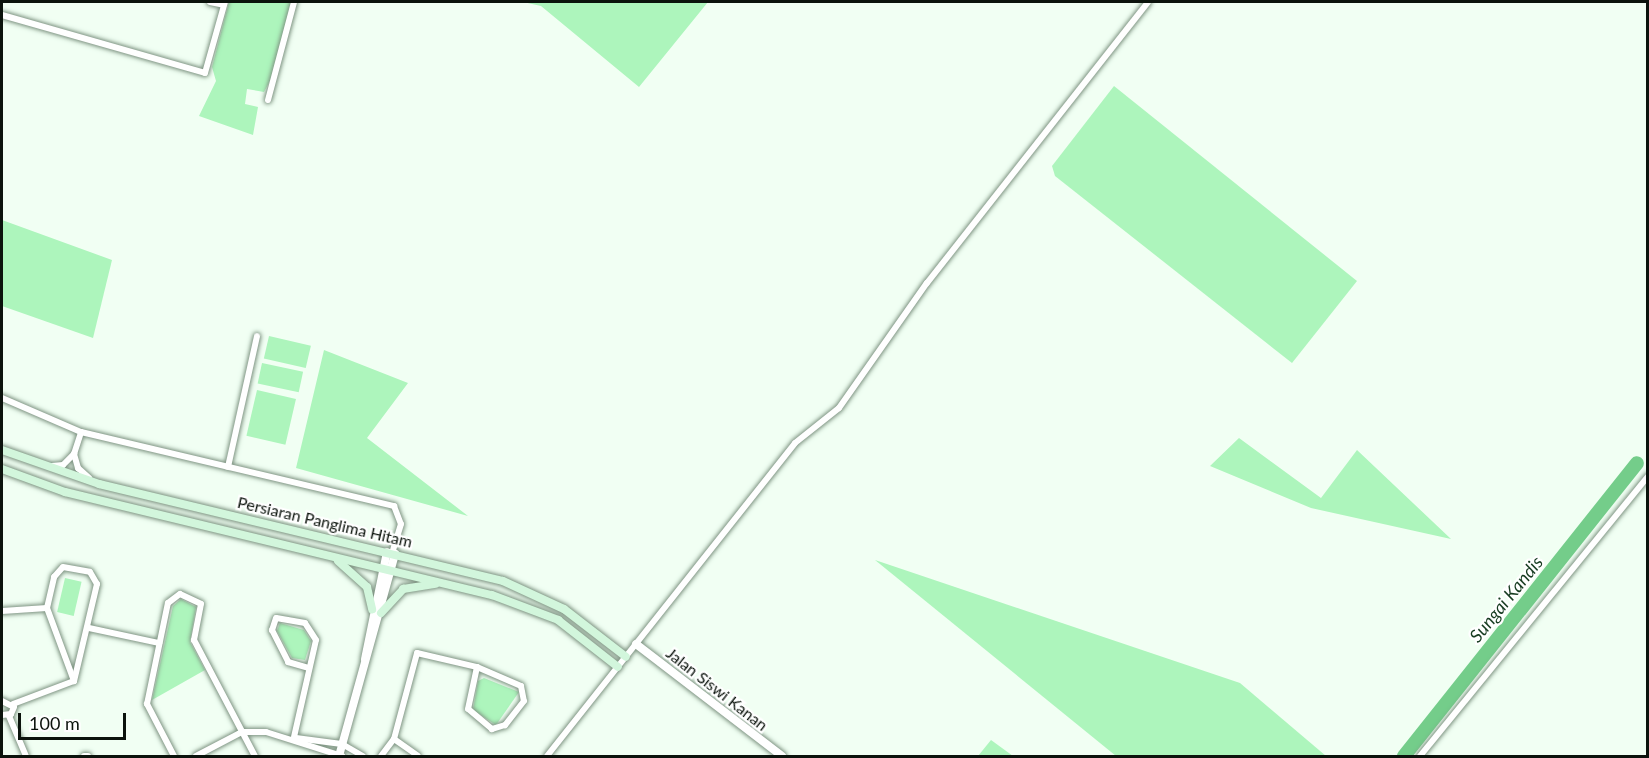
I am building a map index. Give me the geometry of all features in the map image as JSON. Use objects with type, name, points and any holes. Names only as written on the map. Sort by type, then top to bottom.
[{"type":"main road","name":"Persiaran Panglima Hitam","points":[[2,450],[42,467],[99,484],[391,553],[537,594],[626,657]]},
{"type":"main road","name":"Persiaran Panglima Hitam","points":[[2,469],[65,492],[448,584],[537,610],[618,667]]},
{"type":"main road","points":[[328,555],[353,570],[367,586],[372,609]]},
{"type":"main road","points":[[381,613],[403,589],[448,584]]},
{"type":"street","points":[[2,15],[205,73],[224,3],[210,2]]},
{"type":"street","points":[[268,100],[294,2]]},
{"type":"street","points":[[547,756],[795,443],[844,402],[927,282],[1148,2]]},
{"type":"street","points":[[228,467],[257,336]]},
{"type":"street","points":[[2,398],[81,432],[394,507],[401,524],[387,570],[381,613],[365,660],[340,756],[295,738]]},
{"type":"street","points":[[42,467],[63,465],[74,454],[81,432]]},
{"type":"street","points":[[74,454],[78,468],[99,484]]},
{"type":"street","points":[[1420,756],[1647,476]]},
{"type":"street","points":[[60,568],[90,572],[97,584],[74,681],[47,608],[60,568]]},
{"type":"street","points":[[365,660],[372,609],[387,570]]},
{"type":"street","points":[[174,756],[147,704],[159,643],[173,597],[196,599],[201,604],[194,640],[255,756]]},
{"type":"street","points":[[2,611],[47,608]]},
{"type":"street","points":[[295,738],[316,640],[305,623],[276,618],[272,630],[288,662],[309,668]]},
{"type":"street","points":[[88,628],[159,643]]},
{"type":"street","name":"Jalan Siswi Kanan","points":[[636,644],[782,756]]},
{"type":"street","points":[[381,756],[394,740],[409,666],[417,653],[425,651],[477,668],[521,686],[525,694],[501,729],[486,726],[468,709],[477,668]]},
{"type":"street","points":[[64,653],[74,660],[82,655]]},
{"type":"street","points":[[26,756],[5,715],[13,704],[74,681]]},
{"type":"street","points":[[2,700],[13,704]]},
{"type":"street","points":[[196,756],[242,732],[342,744],[363,756]]},
{"type":"street","points":[[394,740],[418,756]]},
{"type":"green space","points":[[229,2],[291,2],[272,77],[264,92],[247,89],[245,104],[258,107],[253,135],[199,116],[216,81],[212,67]]},
{"type":"green space","points":[[523,2],[708,2],[639,87],[541,6]]},
{"type":"green space","points":[[1114,86],[1357,281],[1292,363],[1055,176],[1052,166]]},
{"type":"green space","points":[[2,220],[112,260],[93,338],[2,306]]},
{"type":"green space","points":[[269,336],[311,346],[306,368],[264,358]]},
{"type":"green space","points":[[324,350],[408,383],[367,438],[468,516],[296,468]]},
{"type":"green space","points":[[262,363],[303,372],[299,392],[258,384]]},
{"type":"green space","points":[[257,390],[296,399],[285,445],[246,436]]},
{"type":"green space","points":[[1239,438],[1321,498],[1357,450],[1451,539],[1311,508],[1210,466]]},
{"type":"green space","points":[[875,560],[1240,683],[1326,756],[1116,756]]},
{"type":"green space","points":[[65,578],[82,582],[74,616],[57,612]]},
{"type":"green space","points":[[181,599],[196,607],[190,642],[205,670],[152,700],[173,606]]},
{"type":"green space","points":[[280,623],[304,630],[311,641],[305,660],[292,658],[277,631]]},
{"type":"green space","points":[[484,678],[519,692],[496,725],[473,710],[478,681]]},
{"type":"green space","points":[[991,740],[1013,756],[978,756]]},
{"type":"waterway","name":"Sungai Kandis","points":[[1404,756],[1637,463]]}]
